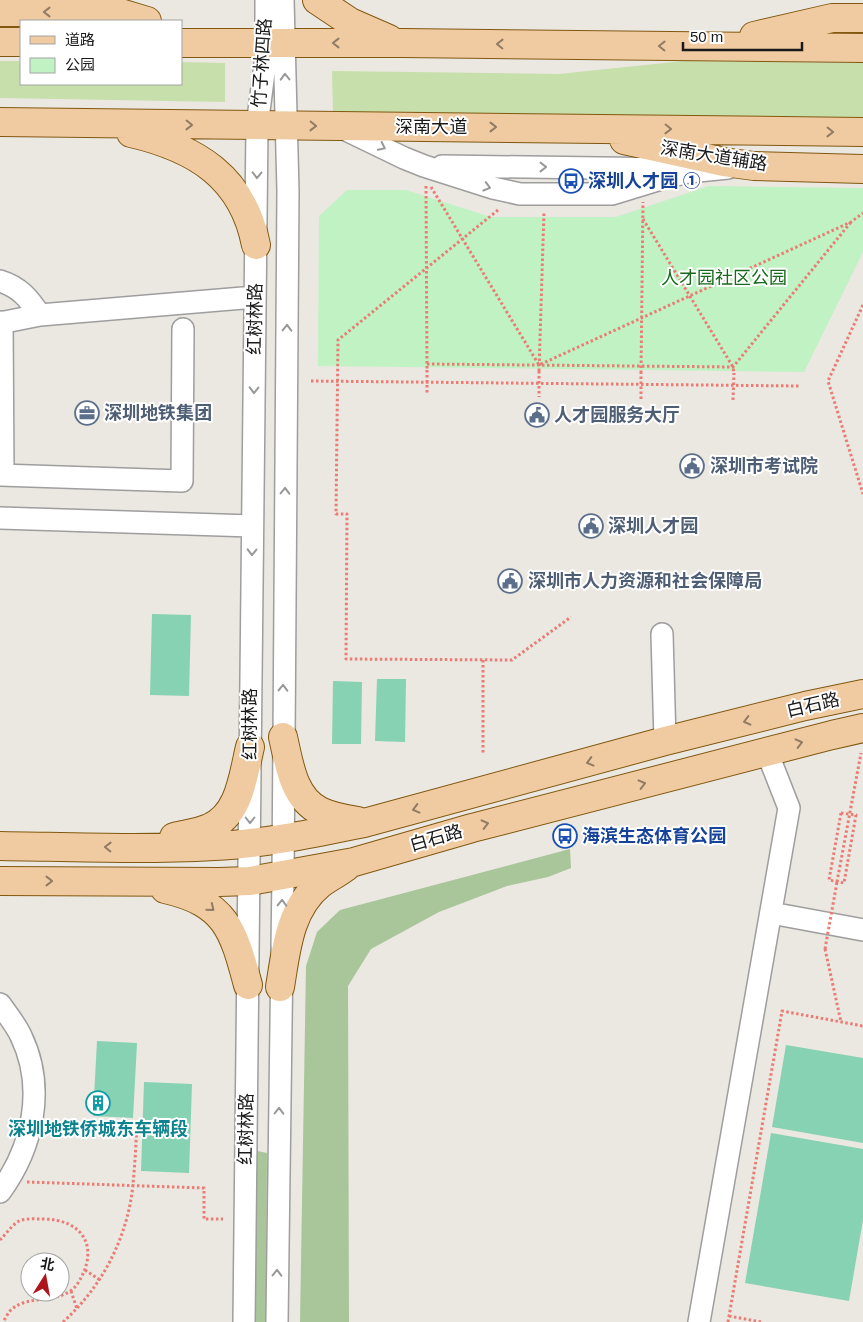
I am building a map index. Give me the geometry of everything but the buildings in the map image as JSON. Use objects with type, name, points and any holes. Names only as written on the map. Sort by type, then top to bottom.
[{"type":"main road","points":[[318,0],[350,22],[403,43]]},
{"type":"main road","points":[[0,12],[117,12],[144,20]]},
{"type":"main road","points":[[711,46],[832,18],[863,18]]},
{"type":"main road","points":[[182,32],[217,44]]},
{"type":"main road","points":[[0,42],[20,42]]},
{"type":"main road","points":[[182,43],[403,43],[863,48]]},
{"type":"main road","name":"深南大道","points":[[0,122],[863,132]]},
{"type":"main road","points":[[60,123],[121,131],[142,136],[174,147],[201,161],[221,175],[236,192],[250,221],[256,245]]},
{"type":"main road","name":"深南大道辅路","points":[[567,128],[724,162],[754,166],[863,169]]},
{"type":"main road","name":"白石路","points":[[0,846],[136,848],[215,846],[283,838],[364,823],[666,741],[805,706],[863,694]]},
{"type":"main road","points":[[283,737],[295,782],[301,795],[310,805],[329,815],[364,823]]},
{"type":"main road","name":"白石路","points":[[0,881],[250,881],[283,876],[354,862],[472,828],[767,752],[862,741]]},
{"type":"main road","points":[[136,848],[208,829],[218,823],[227,814],[238,795],[250,747]]},
{"type":"main road","points":[[280,987],[292,926],[299,909],[320,884],[354,862]]},
{"type":"main road","points":[[132,881],[194,897],[209,905],[221,917],[231,932],[240,954],[248,985]]},
{"type":"street","points":[[70,0],[117,12]]},
{"type":"street","name":"竹子林四路","points":[[266,0],[275,43],[286,126]]},
{"type":"street","name":"竹子林四路","points":[[257,126],[264,71],[275,43],[283,0]]},
{"type":"street","name":"红树林路","points":[[244,1322],[257,126]]},
{"type":"street","name":"红树林路","points":[[276,1322],[283,876],[288,191],[286,126]]},
{"type":"street","points":[[340,127],[404,158],[425,175],[520,194],[546,196],[612,194],[661,178],[688,172],[754,166]]},
{"type":"street","points":[[425,175],[711,170]]},
{"type":"street","points":[[0,281],[17,288],[28,297],[40,316]]},
{"type":"street","points":[[183,328],[182,481],[2,475],[1,323],[40,316],[255,297]]},
{"type":"street","points":[[0,518],[252,526]]},
{"type":"street","points":[[662,634],[666,741]]},
{"type":"street","points":[[699,1322],[789,808],[767,752]]},
{"type":"street","points":[[771,913],[863,930]]},
{"type":"street","points":[[0,1004],[21,1036],[30,1062],[34,1105],[31,1127],[24,1150],[5,1185]]},
{"type":"path","points":[[425,175],[427,395]]},
{"type":"path","points":[[430,186],[539,365]]},
{"type":"path","points":[[641,399],[643,201]]},
{"type":"path","points":[[498,210],[338,340],[336,514],[347,514],[346,659],[512,660],[571,617]]},
{"type":"path","points":[[539,397],[544,210]]},
{"type":"path","points":[[539,365],[851,222],[863,213]]},
{"type":"path","points":[[643,219],[734,367],[734,400]]},
{"type":"path","points":[[734,367],[851,222]]},
{"type":"path","points":[[863,305],[828,381],[863,494]]},
{"type":"path","points":[[427,364],[734,367]]},
{"type":"path","points":[[311,381],[799,386]]},
{"type":"path","points":[[483,660],[484,754]]},
{"type":"path","points":[[841,1022],[825,949],[862,741]]},
{"type":"path","points":[[847,814],[857,761]]},
{"type":"path","points":[[841,813],[847,814],[856,815],[844,883],[829,880],[841,813]]},
{"type":"path","points":[[728,1322],[782,1012],[863,1026]]},
{"type":"path","points":[[63,1322],[77,1309],[100,1280],[112,1258],[122,1233],[133,1185],[137,1122]]},
{"type":"path","points":[[5,1185],[20,1182],[204,1188],[204,1219],[223,1220]]},
{"type":"path","points":[[0,1240],[20,1221],[45,1219],[62,1221],[77,1228],[82,1233],[88,1258],[85,1270],[71,1291],[62,1296],[16,1306],[9,1312],[3,1322]]},
{"type":"path","points":[[85,1270],[100,1280]]},
{"type":"path","points":[[71,1291],[77,1309]]},
{"type":"path","points":[[729,1316],[761,1322]]},
{"type":"green space","points":[[0,61],[20,61],[20,85],[182,85],[182,62],[225,63],[225,102],[0,98]]},
{"type":"green space","points":[[683,61],[863,63],[863,118],[333,113],[332,71],[559,74]]},
{"type":"green space","name":"人才园社区公园","points":[[709,186],[863,188],[863,252],[804,372],[318,366],[319,216],[347,190],[406,190],[491,217],[616,217]]},
{"type":"green space","points":[[152,614],[191,615],[189,696],[150,695]]},
{"type":"green space","points":[[377,679],[406,679],[405,742],[375,741]]},
{"type":"green space","points":[[333,681],[362,682],[361,744],[332,744]]},
{"type":"green space","points":[[570,849],[571,868],[548,877],[507,886],[439,912],[371,949],[348,986],[349,1322],[300,1322],[306,966],[317,932],[340,910]]},
{"type":"green space","points":[[97,1041],[137,1043],[133,1118],[93,1116]]},
{"type":"green space","points":[[786,1045],[863,1058],[863,1143],[772,1127]]},
{"type":"green space","points":[[144,1082],[192,1084],[189,1173],[141,1171]]},
{"type":"green space","points":[[771,1133],[863,1149],[863,1220],[849,1301],[745,1283]]},
{"type":"green space","points":[[253,1150],[267,1153],[266,1322],[251,1322]]},
{"type":"place","name":"深圳人才园 ①","points":[[571,181]]},
{"type":"place","name":"深圳地铁集团","points":[[87,413]]},
{"type":"place","name":"人才园服务大厅","points":[[537,415]]},
{"type":"place","name":"深圳市考试院","points":[[692,466]]},
{"type":"place","name":"深圳人才园","points":[[591,526]]},
{"type":"place","name":"深圳市人力资源和社会保障局","points":[[510,581]]},
{"type":"place","name":"海滨生态体育公园","points":[[565,836]]},
{"type":"place","name":"深圳地铁侨城东车辆段","points":[[98,1103]]}]
